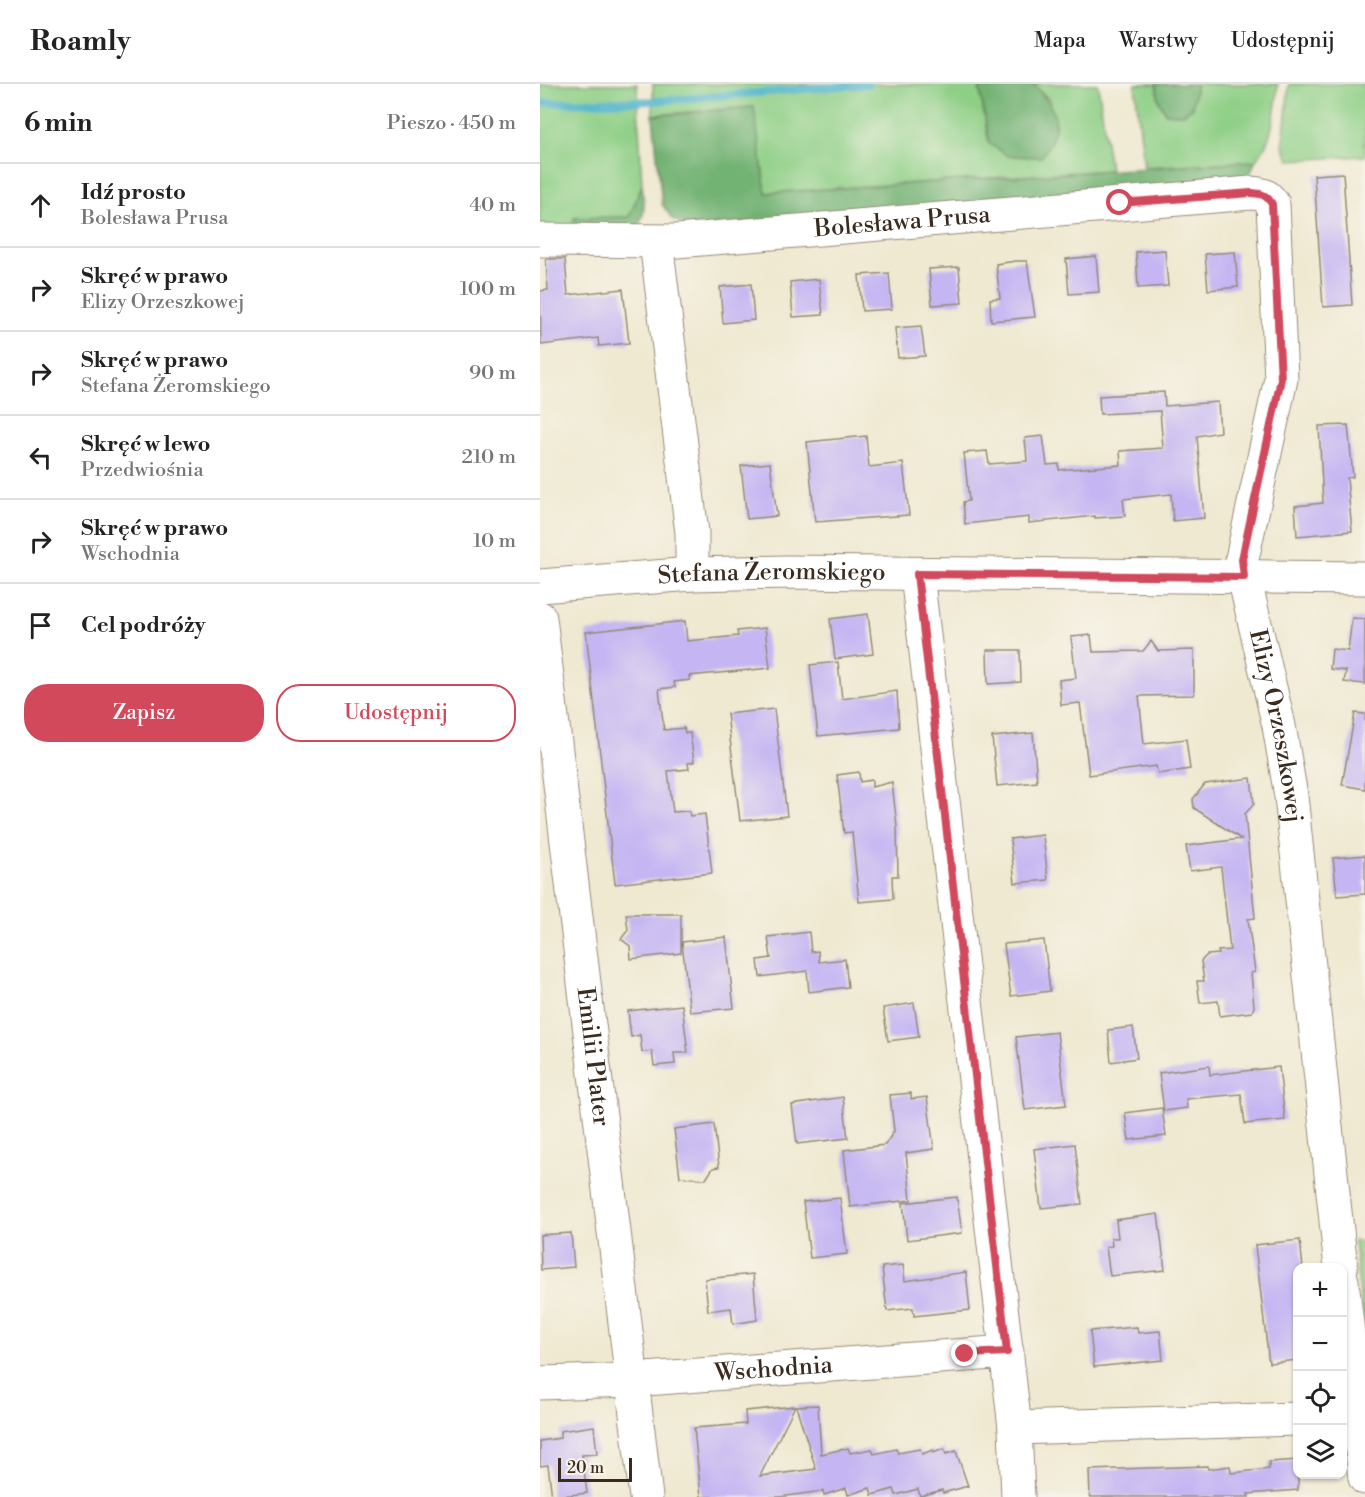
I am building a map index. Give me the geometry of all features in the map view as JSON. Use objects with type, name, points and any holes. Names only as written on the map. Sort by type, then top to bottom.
[{"type":"street","name":"Bolesława Prusa","points":[[540,240],[656,242],[1263,193]]},
{"type":"street","name":"Elizy Orzeszkowej","points":[[1263,193],[1272,204],[1281,379],[1242,559],[1244,577],[1279,726],[1291,796],[1340,1263]]},
{"type":"street","points":[[656,242],[692,533],[692,574]]},
{"type":"street","name":"Stefana Żeromskiego","points":[[540,586],[692,574],[1365,578]]},
{"type":"street","points":[[917,574],[1007,1352],[1015,1428],[1018,1497]]},
{"type":"street","name":"Emilii Plater","points":[[540,618],[646,1497]]},
{"type":"street","points":[[1344,1317],[1350,1417],[1365,1478]]},
{"type":"street","name":"Wschodnia","points":[[540,1383],[632,1380],[1007,1352]]},
{"type":"street","points":[[1015,1428],[1293,1419]]},
{"type":"green space","points":[[540,84],[637,84],[642,186],[629,217],[574,218],[573,229],[540,229]]},
{"type":"green space","points":[[653,84],[979,84],[989,143],[1051,102],[1033,84],[1098,84],[1110,170],[766,193],[753,107],[653,115]]},
{"type":"green space","points":[[979,84],[1033,84],[1041,93],[1053,110],[1055,127],[1053,136],[1041,157],[1008,156],[989,143]]},
{"type":"green space","points":[[1135,84],[1156,84],[1159,101],[1166,113],[1184,114],[1192,107],[1196,84],[1278,84],[1270,135],[1255,161],[1144,167]]},
{"type":"green space","points":[[1156,84],[1196,84],[1192,107],[1184,114],[1166,113],[1159,101]]},
{"type":"green space","points":[[1289,84],[1365,84],[1365,156],[1289,160],[1283,146]]},
{"type":"green space","points":[[754,107],[766,193],[1255,161],[1247,183],[692,227],[673,220],[662,204],[653,116]]},
{"type":"green space","points":[[642,186],[643,213],[636,228],[573,229],[574,218],[629,217]]},
{"type":"green space","points":[[1354,1241],[1365,1242],[1365,1342]]},
{"type":"building","points":[[1343,173],[1352,305],[1323,307],[1314,175]]},
{"type":"building","points":[[1165,250],[1168,286],[1138,288],[1136,252]]},
{"type":"building","points":[[1235,252],[1238,287],[1208,290],[1205,254]]},
{"type":"building","points":[[1096,256],[1099,292],[1069,294],[1066,259]]},
{"type":"building","points":[[546,259],[565,259],[568,295],[623,289],[629,343],[599,346],[598,338],[541,345],[540,291],[548,290]]},
{"type":"building","points":[[1027,261],[1035,317],[991,321],[990,299],[1000,298],[996,264]]},
{"type":"building","points":[[959,267],[962,303],[932,305],[929,269]]},
{"type":"building","points":[[889,273],[892,309],[862,311],[859,275]]},
{"type":"building","points":[[819,279],[823,315],[793,317],[790,282]]},
{"type":"building","points":[[751,284],[754,320],[723,323],[720,287]]},
{"type":"building","points":[[921,326],[925,356],[898,358],[895,328]]},
{"type":"building","points":[[1164,392],[1165,406],[1218,402],[1220,432],[1197,436],[1204,518],[1173,521],[1171,494],[1123,499],[1125,516],[1095,518],[1095,516],[1029,523],[1029,517],[965,524],[963,502],[969,501],[964,453],[987,451],[989,464],[1027,461],[1025,438],[1043,436],[1047,465],[1059,464],[1059,470],[1121,465],[1120,451],[1163,448],[1160,411],[1100,414],[1099,396]]},
{"type":"building","points":[[1348,425],[1353,477],[1347,478],[1352,531],[1297,536],[1295,506],[1323,503],[1319,426]]},
{"type":"building","points":[[866,436],[869,467],[903,463],[909,515],[815,522],[807,442]]},
{"type":"building","points":[[770,463],[777,516],[747,519],[741,466]]},
{"type":"building","points":[[868,614],[873,654],[835,659],[830,619]]},
{"type":"building","points":[[1352,618],[1365,619],[1365,684],[1344,682],[1346,671],[1330,669],[1332,649],[1348,651]]},
{"type":"building","points":[[685,621],[687,641],[738,636],[737,631],[765,628],[770,668],[689,676],[690,680],[674,682],[675,687],[659,689],[664,730],[684,728],[685,733],[690,733],[694,762],[688,763],[689,769],[668,771],[673,812],[689,811],[690,816],[705,814],[712,873],[615,884],[586,632]]},
{"type":"building","points":[[1091,635],[1093,652],[1143,651],[1151,641],[1158,651],[1194,650],[1194,695],[1139,696],[1144,744],[1186,739],[1190,769],[1158,774],[1156,766],[1089,775],[1080,703],[1061,705],[1059,680],[1076,678],[1071,637]]},
{"type":"building","points":[[987,650],[1020,650],[1021,682],[988,684]]},
{"type":"building","points":[[838,662],[842,699],[897,691],[899,728],[818,736],[810,665]]},
{"type":"building","points":[[774,709],[787,816],[740,821],[727,714]]},
{"type":"building","points":[[1355,713],[1365,714],[1365,789],[1342,785]]},
{"type":"building","points":[[1033,733],[1037,782],[997,786],[992,737]]},
{"type":"building","points":[[859,772],[860,782],[872,780],[872,787],[892,782],[897,827],[898,876],[892,876],[893,899],[859,902],[852,832],[844,833],[837,775]]},
{"type":"building","points":[[1251,778],[1254,804],[1245,814],[1255,918],[1248,919],[1255,972],[1251,973],[1254,1007],[1252,1012],[1220,1016],[1218,1001],[1200,1003],[1197,981],[1204,981],[1201,961],[1207,955],[1230,950],[1221,867],[1190,871],[1186,846],[1241,839],[1194,808],[1193,799],[1205,784]]},
{"type":"building","points":[[1043,835],[1048,880],[1015,883],[1010,839]]},
{"type":"building","points":[[1365,855],[1365,894],[1337,896],[1333,858]]},
{"type":"building","points":[[626,914],[681,914],[681,953],[631,959],[630,946],[621,939],[628,930]]},
{"type":"building","points":[[809,932],[811,952],[818,951],[819,962],[845,959],[848,987],[809,992],[807,971],[760,977],[758,960],[771,958],[768,937]]},
{"type":"building","points":[[726,937],[734,1008],[690,1012],[682,942]]},
{"type":"building","points":[[1044,940],[1050,991],[1011,996],[1004,944]]},
{"type":"building","points":[[914,1003],[919,1037],[888,1041],[883,1008]]},
{"type":"building","points":[[682,1005],[688,1053],[674,1053],[675,1064],[654,1066],[652,1051],[642,1052],[640,1035],[631,1037],[628,1011]]},
{"type":"building","points":[[1133,1027],[1137,1058],[1111,1062],[1108,1030]]},
{"type":"building","points":[[1057,1032],[1066,1105],[1025,1110],[1016,1037]]},
{"type":"building","points":[[1209,1066],[1210,1075],[1279,1067],[1285,1120],[1245,1124],[1241,1094],[1186,1099],[1187,1108],[1164,1111],[1159,1073]]},
{"type":"building","points":[[911,1093],[911,1099],[927,1097],[934,1149],[906,1153],[911,1200],[850,1207],[844,1150],[885,1145],[894,1131],[890,1095]]},
{"type":"building","points":[[843,1097],[848,1138],[797,1144],[792,1105]]},
{"type":"building","points":[[1162,1108],[1166,1136],[1129,1140],[1125,1113]]},
{"type":"building","points":[[714,1124],[719,1167],[713,1168],[706,1179],[680,1177],[674,1129]]},
{"type":"building","points":[[1075,1144],[1082,1204],[1041,1208],[1034,1149]]},
{"type":"building","points":[[957,1197],[962,1233],[907,1240],[903,1203]]},
{"type":"building","points":[[840,1198],[847,1254],[810,1258],[803,1202]]},
{"type":"building","points":[[1158,1214],[1165,1270],[1110,1276],[1106,1247],[1112,1246],[1111,1238],[1118,1238],[1116,1220]]},
{"type":"building","points":[[571,1233],[574,1267],[541,1270],[540,1235]]},
{"type":"building","points":[[1300,1240],[1302,1263],[1293,1263],[1293,1361],[1269,1363],[1255,1245]]},
{"type":"building","points":[[903,1265],[905,1281],[966,1272],[970,1310],[914,1316],[913,1308],[887,1311],[882,1267]]},
{"type":"building","points":[[753,1274],[757,1320],[733,1324],[731,1308],[708,1311],[705,1279]]},
{"type":"building","points":[[1137,1327],[1138,1333],[1160,1331],[1163,1360],[1094,1367],[1090,1331]]},
{"type":"building","points":[[818,1405],[821,1454],[848,1448],[850,1453],[872,1449],[874,1454],[896,1449],[898,1453],[920,1449],[922,1454],[944,1449],[946,1454],[956,1451],[968,1486],[920,1496],[918,1489],[896,1495],[894,1489],[872,1495],[870,1488],[848,1495],[846,1488],[824,1495],[823,1491],[779,1497],[701,1497],[694,1428],[746,1424],[745,1411],[795,1406],[760,1476],[816,1469],[796,1406]]},
{"type":"building","points":[[594,1426],[597,1454],[582,1455],[587,1493],[552,1497],[548,1465],[540,1466],[540,1441],[560,1438],[560,1431]]},
{"type":"building","points":[[1293,1460],[1293,1479],[1298,1479],[1298,1490],[1248,1494],[1249,1497],[1090,1497],[1089,1470],[1207,1466],[1208,1469],[1230,1466],[1231,1473],[1269,1469],[1269,1462]]},
{"type":"waterway","points":[[540,103],[654,101],[868,84]]},
{"type":"route","points":[[965,1354],[1007,1352],[917,574],[1244,577],[1242,559],[1281,379],[1272,204],[1269,198],[1263,193],[1251,193],[1120,203]]}]
